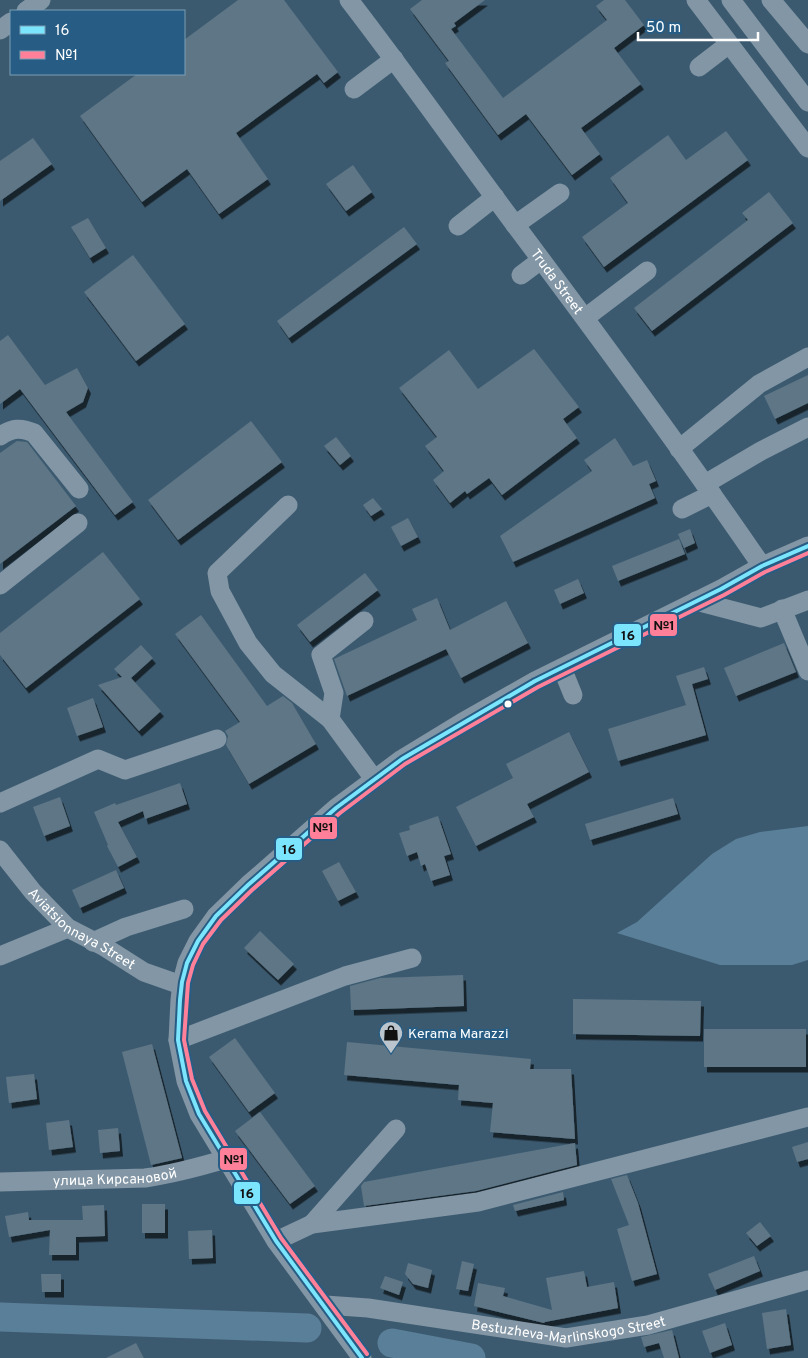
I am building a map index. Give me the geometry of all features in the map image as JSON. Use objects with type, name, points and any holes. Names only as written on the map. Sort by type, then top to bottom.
[{"type":"street","points":[[27,10],[41,0]]},
{"type":"street","name":"Truda Street","points":[[349,0],[585,318],[762,566]]},
{"type":"street","points":[[696,0],[808,148]]},
{"type":"street","points":[[731,0],[808,102]]},
{"type":"street","points":[[771,0],[808,44]]},
{"type":"street","points":[[699,67],[729,44]]},
{"type":"street","points":[[354,89],[394,60]]},
{"type":"street","points":[[515,225],[560,193]]},
{"type":"street","points":[[458,226],[495,197]]},
{"type":"street","points":[[521,275],[542,260]]},
{"type":"street","points":[[585,318],[647,271]]},
{"type":"street","points":[[680,449],[759,384],[808,357]]},
{"type":"street","points":[[682,509],[761,451],[808,427]]},
{"type":"street","points":[[0,436],[13,429],[25,428],[34,433],[79,489]]},
{"type":"street","points":[[288,505],[217,573],[220,591],[248,643],[273,674],[330,719],[374,779]]},
{"type":"street","points":[[0,585],[78,522]]},
{"type":"street","points":[[362,1358],[325,1305],[276,1241],[199,1114],[186,1081],[178,1040],[182,985],[187,963],[198,941],[216,916],[295,843],[336,808],[402,759],[461,723],[562,668],[762,566],[808,546]]},
{"type":"street","points":[[696,601],[761,618],[808,600]]},
{"type":"street","points":[[782,609],[808,671]]},
{"type":"street","points":[[330,719],[334,693],[321,655],[364,621]]},
{"type":"street","points":[[562,668],[574,695]]},
{"type":"street","points":[[0,802],[98,759],[126,770],[217,738]]},
{"type":"street","name":"Aviatsionnaya Street","points":[[0,850],[33,892],[68,928],[144,972],[182,985]]},
{"type":"street","points":[[94,942],[126,927],[184,909]]},
{"type":"street","points":[[0,956],[68,928]]},
{"type":"street","points":[[178,1040],[344,976],[412,958]]},
{"type":"street","points":[[276,1241],[312,1224],[478,1202],[808,1118]]},
{"type":"street","points":[[312,1224],[396,1129]]},
{"type":"street","name":"улица Кирсановой","points":[[0,1182],[145,1178],[190,1170],[226,1158]]},
{"type":"street","name":"Bestuzheva-Marlinskogo Street","points":[[325,1305],[368,1308],[566,1338],[648,1325],[808,1280]]},
{"type":"water","points":[[808,826],[808,960],[792,965],[720,965],[617,933],[637,922],[712,854],[736,839],[760,832]]},
{"type":"building","points":[[238,0],[284,0],[338,72],[324,83],[317,74],[236,133],[268,179],[219,214],[187,169],[142,202],[80,116],[136,75],[185,75],[185,39]]},
{"type":"building","points":[[422,0],[485,0],[454,23],[456,26],[451,29],[503,98],[607,20],[596,6],[604,0],[625,0],[644,25],[614,48],[641,84],[581,128],[600,154],[572,175],[526,114],[498,135],[445,63],[449,61],[410,9]]},
{"type":"building","points":[[726,131],[748,160],[604,267],[582,237],[628,203],[610,178],[668,135],[686,160]]},
{"type":"building","points":[[33,138],[52,164],[0,201],[0,161]]},
{"type":"building","points":[[353,165],[372,192],[346,211],[326,184]]},
{"type":"building","points":[[769,192],[793,223],[652,331],[634,308],[748,220],[742,213]]},
{"type":"building","points":[[88,218],[106,248],[90,258],[71,227]]},
{"type":"building","points":[[404,227],[417,244],[289,338],[277,321]]},
{"type":"building","points":[[133,255],[185,324],[136,361],[84,292]]},
{"type":"building","points":[[8,335],[45,385],[77,368],[88,388],[83,402],[66,412],[133,502],[115,515],[20,389],[0,404],[0,341]]},
{"type":"building","points":[[534,349],[579,407],[563,419],[577,438],[502,495],[489,478],[467,494],[465,491],[450,503],[433,480],[444,471],[425,446],[437,437],[399,388],[449,350],[478,389]]},
{"type":"building","points":[[808,375],[808,403],[775,419],[764,396]]},
{"type":"building","points":[[251,421],[282,462],[178,540],[148,500]]},
{"type":"building","points":[[336,437],[351,456],[340,465],[324,446]]},
{"type":"building","points":[[615,438],[633,466],[647,460],[656,481],[649,484],[655,498],[513,562],[500,536],[592,471],[584,460]]},
{"type":"building","points":[[17,441],[27,442],[76,506],[0,564],[0,453]]},
{"type":"building","points":[[373,498],[382,509],[371,516],[363,505]]},
{"type":"building","points":[[408,518],[418,537],[401,546],[391,527]]},
{"type":"building","points":[[690,529],[695,543],[684,548],[678,534]]},
{"type":"building","points":[[679,539],[685,554],[618,581],[612,566]]},
{"type":"building","points":[[103,552],[140,599],[26,688],[0,655],[0,633]]},
{"type":"building","points":[[365,573],[378,590],[310,642],[297,625]]},
{"type":"building","points":[[578,579],[584,593],[560,604],[554,590]]},
{"type":"building","points":[[437,598],[450,630],[506,601],[528,643],[461,678],[446,649],[347,696],[334,659],[417,620],[412,609]]},
{"type":"building","points":[[201,615],[267,706],[283,696],[292,703],[316,744],[249,784],[226,745],[228,736],[225,731],[240,722],[175,634]]},
{"type":"building","points":[[784,643],[796,672],[736,696],[724,668]]},
{"type":"building","points":[[141,645],[153,658],[131,678],[161,711],[139,731],[98,685],[122,677],[114,669]]},
{"type":"building","points":[[704,667],[708,679],[692,684],[706,735],[618,761],[608,729],[686,705],[676,676]]},
{"type":"building","points":[[93,698],[103,727],[77,736],[67,708]]},
{"type":"building","points":[[569,732],[589,772],[527,804],[534,817],[476,846],[456,807],[513,778],[506,764]]},
{"type":"building","points":[[180,783],[187,804],[145,819],[143,811],[118,822],[137,857],[118,867],[107,846],[94,812],[115,803],[116,805]]},
{"type":"building","points":[[60,797],[70,826],[44,836],[33,807]]},
{"type":"building","points":[[673,798],[678,814],[590,840],[585,824]]},
{"type":"building","points":[[438,816],[451,854],[444,856],[450,875],[431,881],[425,864],[421,866],[417,852],[407,856],[399,833],[410,830],[409,826]]},
{"type":"building","points":[[339,862],[356,892],[338,901],[322,871]]},
{"type":"building","points":[[116,870],[124,888],[80,908],[72,890]]},
{"type":"building","points":[[260,931],[294,964],[278,980],[244,948]]},
{"type":"building","points":[[463,975],[464,1006],[351,1010],[350,986],[380,978]]},
{"type":"building","points":[[573,999],[701,1001],[700,1036],[573,1034]]},
{"type":"building","points":[[704,1029],[806,1029],[806,1067],[704,1067]]},
{"type":"building","points":[[235,1038],[275,1093],[249,1112],[209,1057]]},
{"type":"building","points":[[347,1042],[531,1059],[530,1069],[571,1069],[575,1139],[490,1132],[493,1103],[458,1100],[459,1085],[344,1075]]},
{"type":"building","points":[[152,1044],[182,1158],[151,1165],[122,1052]]},
{"type":"building","points":[[34,1074],[37,1099],[9,1103],[6,1077]]},
{"type":"building","points":[[260,1112],[315,1186],[290,1204],[235,1131]]},
{"type":"building","points":[[69,1120],[73,1147],[49,1150],[46,1123]]},
{"type":"building","points":[[118,1128],[120,1151],[100,1153],[98,1130]]},
{"type":"building","points":[[808,1142],[808,1159],[797,1162],[792,1147]]},
{"type":"building","points":[[575,1143],[577,1165],[476,1191],[364,1206],[361,1186],[364,1182]]},
{"type":"building","points":[[627,1175],[638,1203],[657,1274],[632,1281],[617,1229],[629,1225],[611,1179]]},
{"type":"building","points":[[563,1192],[564,1200],[515,1211],[513,1205]]},
{"type":"building","points":[[142,1204],[165,1204],[165,1233],[142,1233]]},
{"type":"building","points":[[104,1205],[105,1236],[76,1237],[76,1255],[49,1255],[50,1230],[9,1237],[5,1216],[28,1212],[29,1220],[83,1220],[82,1206]]},
{"type":"building","points":[[760,1222],[771,1236],[757,1246],[746,1233]]},
{"type":"building","points":[[212,1230],[213,1258],[189,1259],[188,1231]]},
{"type":"building","points":[[754,1256],[760,1271],[715,1290],[708,1274]]},
{"type":"building","points":[[462,1261],[474,1264],[468,1291],[456,1289]]},
{"type":"building","points":[[408,1263],[432,1270],[428,1288],[413,1284],[405,1274]]},
{"type":"building","points":[[584,1271],[587,1287],[614,1282],[618,1308],[544,1323],[474,1306],[478,1283],[505,1288],[503,1296],[552,1310],[546,1278]]},
{"type":"building","points":[[41,1274],[61,1274],[61,1292],[42,1292]]},
{"type":"building","points":[[385,1276],[403,1282],[399,1295],[380,1288]]},
{"type":"building","points":[[786,1309],[791,1345],[767,1349],[762,1313]]},
{"type":"building","points":[[725,1323],[732,1345],[710,1353],[702,1331]]},
{"type":"building","points":[[672,1330],[679,1358],[664,1358],[659,1343],[644,1347],[641,1337]]},
{"type":"building","points":[[136,1343],[144,1358],[106,1358]]},
{"type":"waterway","points":[[0,1317],[307,1328]]},
{"type":"waterway","points":[[392,1343],[471,1358]]},
{"type":"transit line","name":"16","points":[[362,1358],[276,1241],[199,1114],[186,1081],[178,1040],[180,1000],[187,963],[198,941],[216,916],[248,885],[336,808],[402,759],[535,681],[721,589],[762,566],[808,546]]},
{"type":"transit line","name":"№1","points":[[367,1354],[281,1238],[205,1111],[192,1079],[184,1040],[188,983],[193,965],[203,944],[221,920],[252,890],[340,813],[405,764],[538,687],[724,595],[765,572],[808,553]]},
{"type":"place","name":"Kerama Marazzi","points":[[391,1054]]}]
